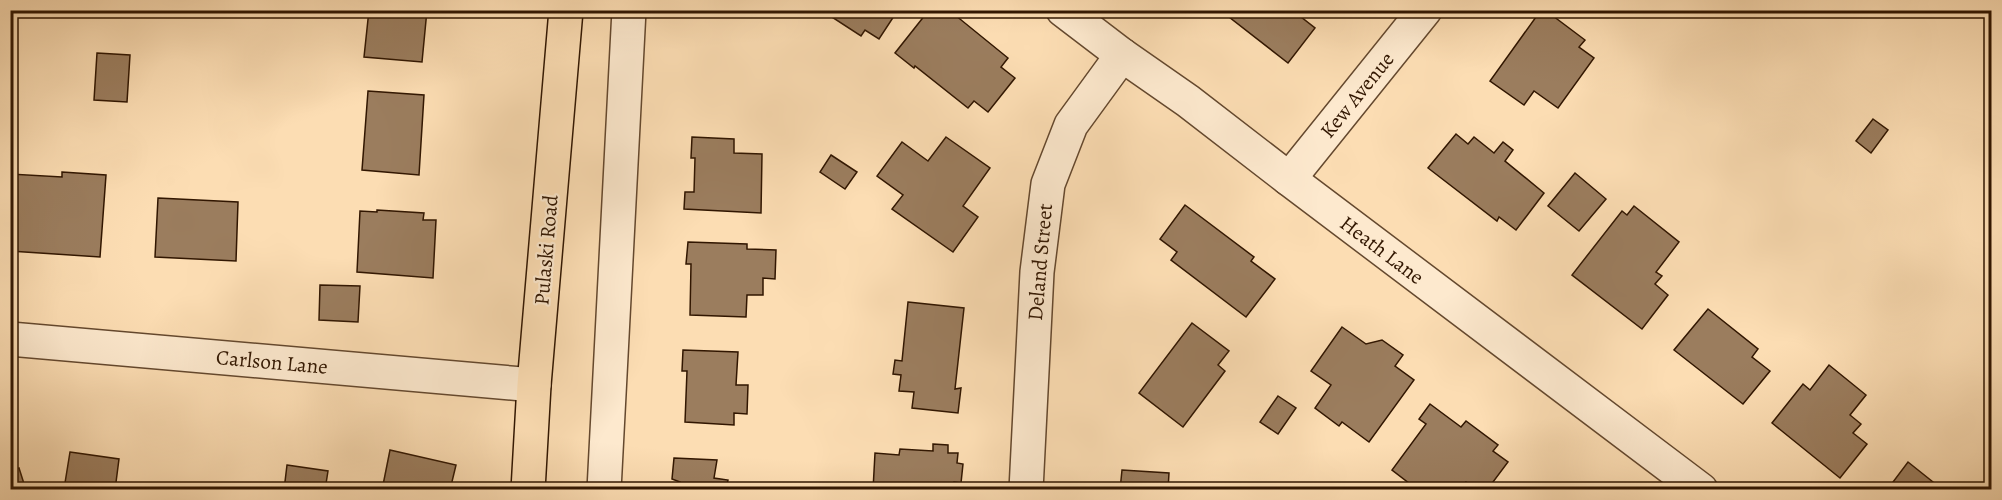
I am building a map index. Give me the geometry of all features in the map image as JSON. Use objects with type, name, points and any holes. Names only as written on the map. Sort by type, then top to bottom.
[{"type":"main road","name":"Pulaski Road","points":[[528,489],[534,385],[566,10]]},
{"type":"street","points":[[604,489],[629,10]]},
{"type":"street","name":"Heath Lane","points":[[1063,10],[1188,101],[1701,489]]},
{"type":"street","name":"Kew Avenue","points":[[1289,179],[1425,10]]},
{"type":"street","name":"Deland Street","points":[[1026,489],[1037,272],[1048,184],[1071,125],[1122,55]]},
{"type":"street","name":"Carlson Lane","points":[[10,339],[534,385]]},
{"type":"building","points":[[369,10],[427,10],[422,62],[364,57]]},
{"type":"building","points":[[709,10],[768,10],[768,17],[709,14]]},
{"type":"building","points":[[821,10],[898,10],[879,39],[865,30],[861,36]]},
{"type":"building","points":[[929,10],[959,10],[955,15],[1008,58],[1001,67],[1015,78],[988,112],[974,101],[968,108],[895,53]]},
{"type":"building","points":[[1220,10],[1292,10],[1315,28],[1288,63]]},
{"type":"building","points":[[1541,10],[1545,10],[1585,40],[1579,47],[1594,58],[1558,108],[1534,91],[1524,105],[1490,81]]},
{"type":"building","points":[[97,53],[130,55],[127,102],[94,100]]},
{"type":"building","points":[[368,91],[424,95],[419,175],[362,170]]},
{"type":"building","points":[[1873,119],[1888,130],[1871,153],[1856,141]]},
{"type":"building","points":[[1456,134],[1468,144],[1474,137],[1494,153],[1503,142],[1513,150],[1505,161],[1544,193],[1516,230],[1499,217],[1497,221],[1428,168]]},
{"type":"building","points":[[692,137],[734,139],[734,153],[762,154],[761,213],[684,209],[685,192],[694,192],[695,158],[691,158]]},
{"type":"building","points":[[946,137],[990,168],[963,206],[978,217],[953,252],[892,209],[903,195],[877,176],[902,142],[928,161]]},
{"type":"building","points":[[831,155],[857,172],[845,189],[820,172]]},
{"type":"building","points":[[62,172],[106,175],[100,257],[10,251],[10,174],[62,177]]},
{"type":"building","points":[[1575,173],[1606,199],[1579,231],[1548,206]]},
{"type":"building","points":[[158,198],[238,202],[236,261],[155,257]]},
{"type":"building","points":[[1185,205],[1254,257],[1251,261],[1275,279],[1246,317],[1171,260],[1177,252],[1160,239]]},
{"type":"building","points":[[1634,206],[1679,242],[1656,272],[1662,276],[1655,284],[1668,295],[1642,329],[1572,275],[1622,211],[1627,215]]},
{"type":"building","points":[[377,210],[424,213],[423,220],[436,220],[433,278],[357,272],[360,211],[377,212]]},
{"type":"building","points":[[688,242],[747,244],[747,249],[776,250],[775,279],[763,278],[763,295],[747,295],[746,317],[690,315],[691,264],[686,264]]},
{"type":"building","points":[[320,285],[360,286],[358,322],[319,320]]},
{"type":"building","points":[[908,302],[964,308],[955,389],[961,388],[958,413],[912,408],[914,392],[899,391],[901,375],[893,374],[895,360],[902,361]]},
{"type":"building","points":[[1708,309],[1758,349],[1752,357],[1770,371],[1743,404],[1674,350]]},
{"type":"building","points":[[1192,323],[1229,351],[1218,365],[1225,371],[1183,427],[1139,393]]},
{"type":"building","points":[[1342,327],[1366,344],[1382,340],[1403,355],[1395,366],[1414,380],[1369,442],[1342,422],[1339,426],[1315,408],[1331,385],[1311,371]]},
{"type":"building","points":[[683,350],[738,352],[736,385],[748,385],[747,414],[734,413],[734,425],[685,422],[687,371],[682,371]]},
{"type":"building","points":[[1829,365],[1866,395],[1850,415],[1861,424],[1853,433],[1867,444],[1840,478],[1772,423],[1803,384],[1810,390]]},
{"type":"building","points":[[1278,396],[1296,408],[1278,434],[1260,422]]},
{"type":"building","points":[[1430,404],[1461,427],[1466,421],[1498,445],[1493,451],[1508,462],[1487,490],[1476,490],[1466,482],[1461,490],[1418,490],[1392,470],[1426,424],[1419,419]]},
{"type":"building","points":[[933,444],[948,445],[948,453],[958,453],[957,463],[963,464],[961,483],[954,482],[953,490],[873,490],[875,453],[899,455],[900,449],[933,451]]},
{"type":"building","points":[[390,450],[456,465],[450,490],[382,490]]},
{"type":"building","points":[[70,452],[119,459],[115,490],[76,490],[76,485],[65,483]]},
{"type":"building","points":[[674,458],[717,460],[714,478],[728,480],[727,484],[741,485],[746,488],[745,490],[679,490],[680,482],[672,479]]},
{"type":"building","points":[[1908,462],[1943,490],[1887,490]]},
{"type":"building","points":[[287,465],[328,471],[325,490],[284,490]]},
{"type":"building","points":[[19,468],[26,490],[10,490],[10,471]]},
{"type":"building","points":[[1122,470],[1169,473],[1168,490],[1120,490]]}]
